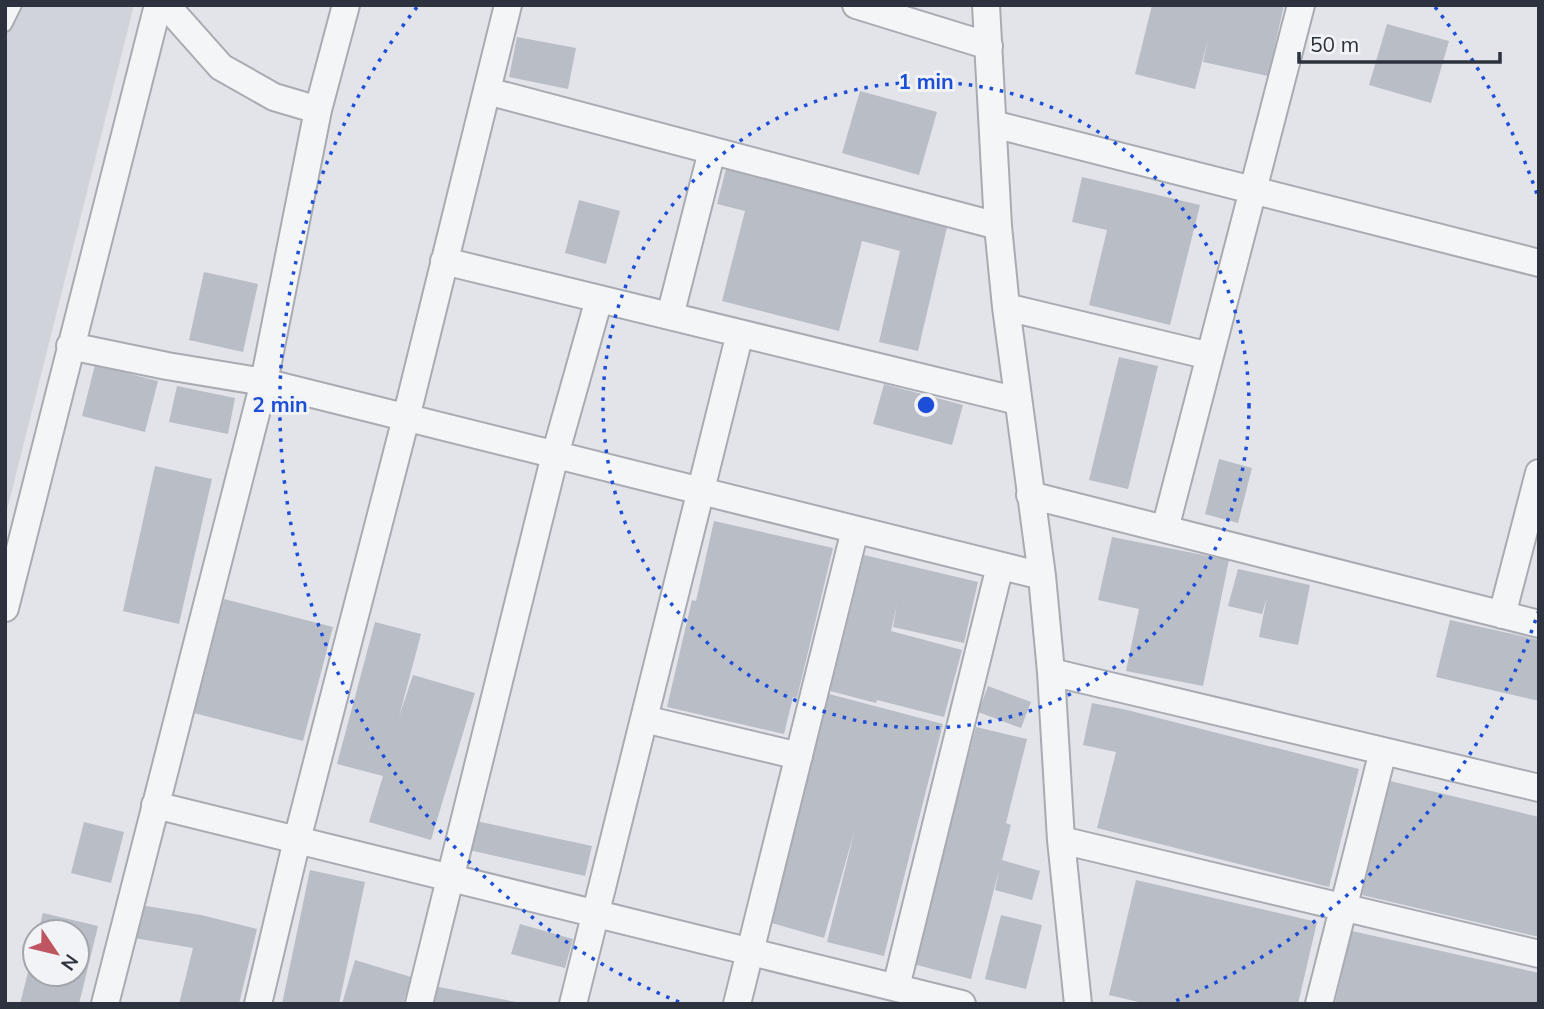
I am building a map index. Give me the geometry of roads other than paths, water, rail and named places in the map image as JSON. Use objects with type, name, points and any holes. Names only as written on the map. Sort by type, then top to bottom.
[{"type":"street","points":[[5,608],[158,5]]},
{"type":"street","points":[[166,5],[221,67],[274,97],[318,110]]},
{"type":"street","points":[[105,1004],[264,382],[318,110],[346,5]]},
{"type":"street","points":[[258,1004],[508,5]]},
{"type":"street","points":[[856,5],[989,46]]},
{"type":"street","points":[[986,5],[998,226],[1006,307],[1042,576],[1061,840],[1079,1004]]},
{"type":"street","points":[[1165,529],[1301,5]]},
{"type":"street","points":[[487,91],[998,226]]},
{"type":"street","points":[[993,124],[1539,262]]},
{"type":"street","points":[[670,316],[712,151]]},
{"type":"street","points":[[444,261],[1018,401]]},
{"type":"street","points":[[419,1004],[555,455],[599,299]]},
{"type":"street","points":[[1006,307],[1210,356]]},
{"type":"street","points":[[573,1004],[740,333]]},
{"type":"street","points":[[71,346],[264,382],[1042,576]]},
{"type":"street","points":[[1502,615],[1539,473]]},
{"type":"street","points":[[1030,495],[1539,624]]},
{"type":"street","points":[[737,1004],[855,530]]},
{"type":"street","points":[[896,987],[1000,566]]},
{"type":"street","points":[[1051,672],[1539,789]]},
{"type":"street","points":[[644,719],[799,756]]},
{"type":"street","points":[[1319,1004],[1383,751]]},
{"type":"street","points":[[155,805],[962,1004]]},
{"type":"street","points":[[1061,840],[1539,954]]},
{"type":"lane","points":[[5,24],[15,5]]}]
